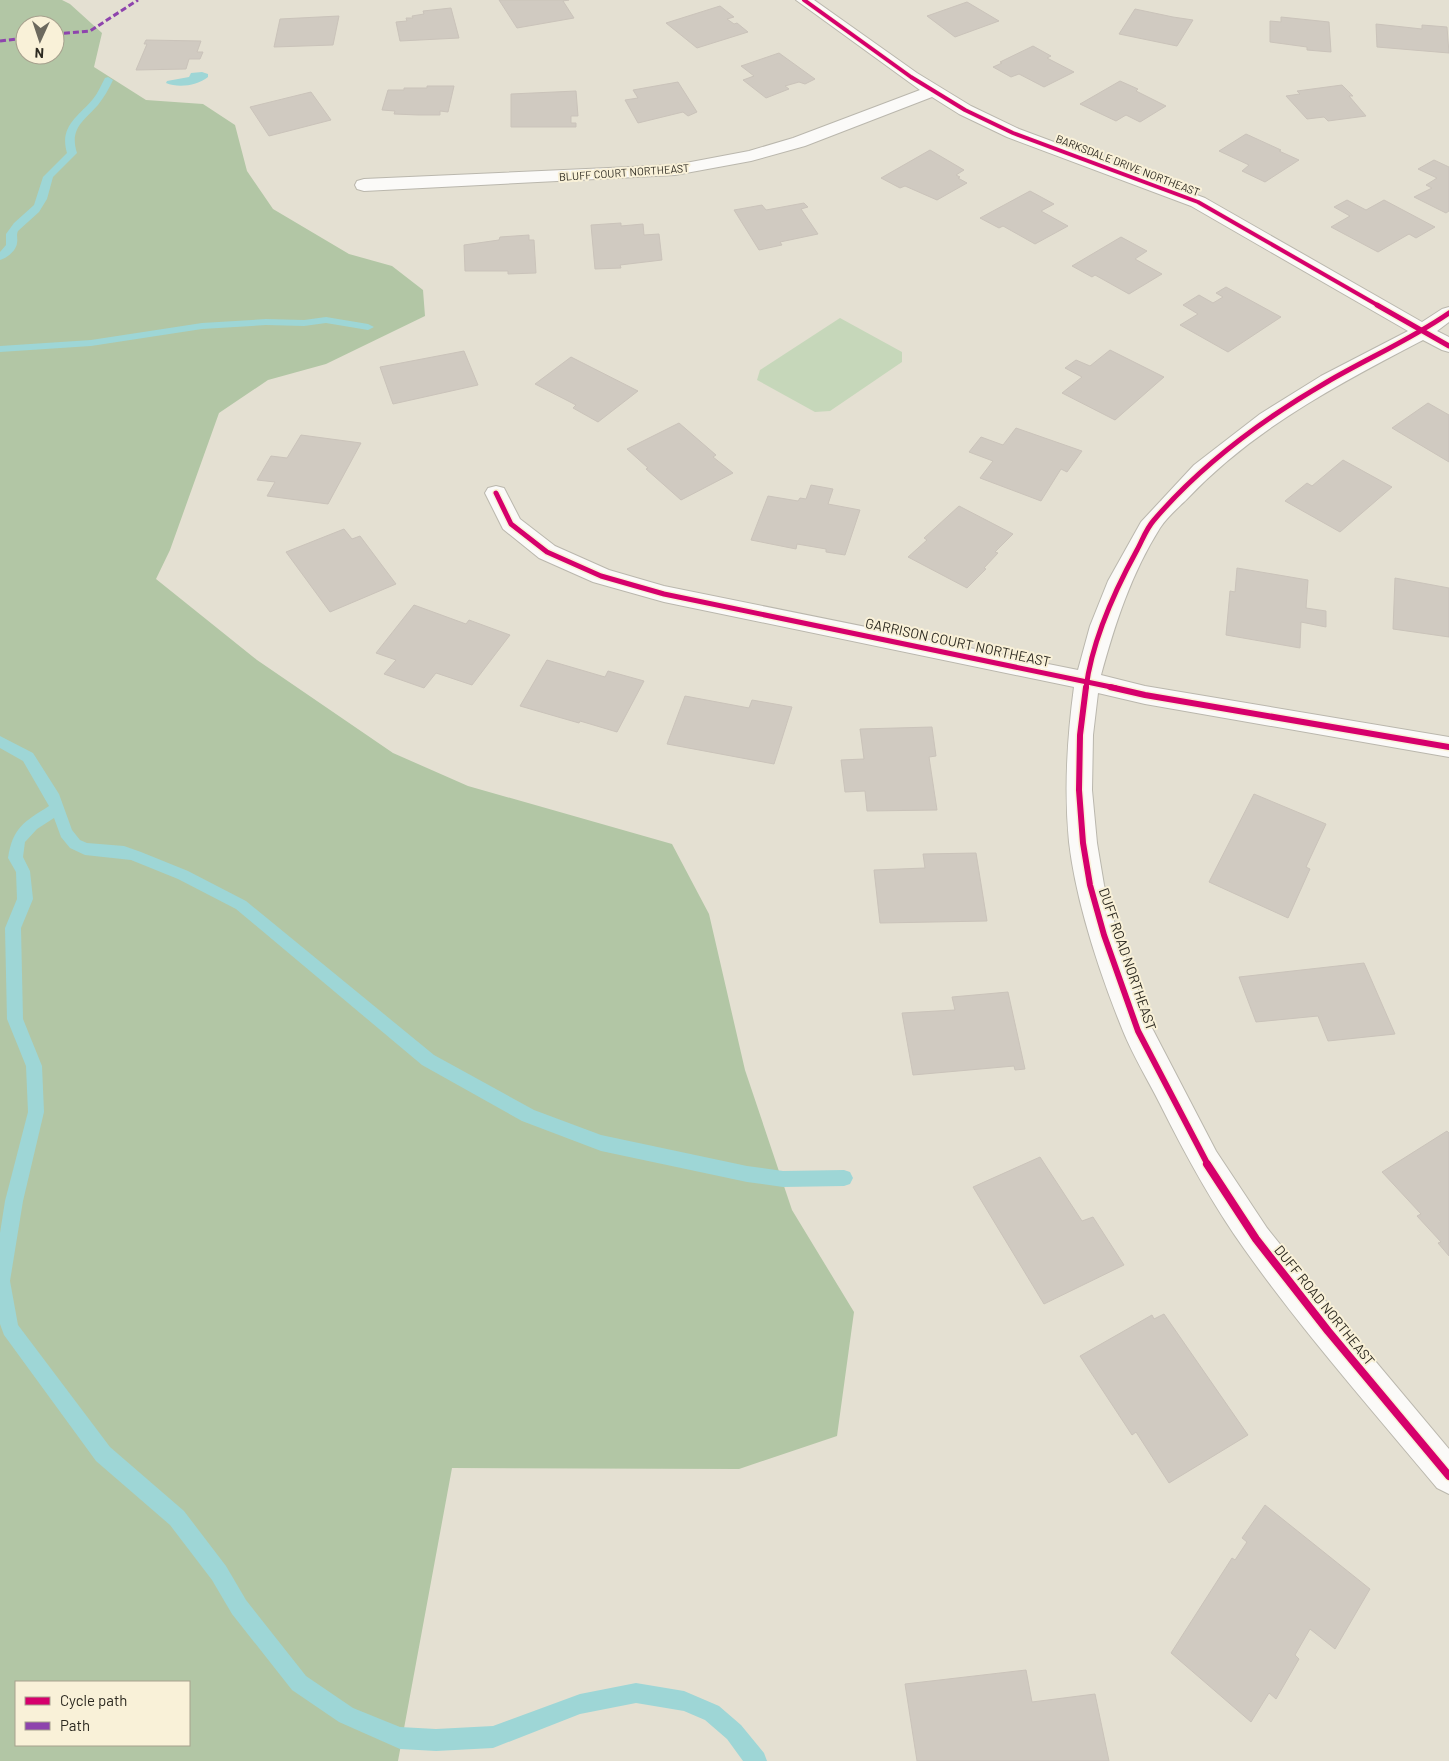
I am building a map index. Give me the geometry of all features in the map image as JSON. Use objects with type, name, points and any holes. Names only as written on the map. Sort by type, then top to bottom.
[{"type":"street","name":"BARKSDALE DRIVE NORTHEAST","points":[[804,0],[932,91],[965,110],[1014,133],[1198,202],[1449,346]]},
{"type":"street","name":"BLUFF COURT NORTHEAST","points":[[364,185],[684,169],[751,156],[799,142],[932,91]]},
{"type":"street","name":"DUFF ROAD NORTHEAST","points":[[1449,313],[1422,332],[1320,386],[1268,419],[1202,470],[1152,522],[1120,582],[1102,626],[1087,681],[1080,735],[1079,790],[1083,843],[1090,885],[1104,935],[1138,1031],[1205,1161],[1256,1239],[1328,1331],[1449,1476]]},
{"type":"street","name":"GARRISON COURT NORTHEAST","points":[[496,493],[511,524],[547,552],[601,576],[664,594],[1087,681],[1145,695],[1449,747]]},
{"type":"green space","points":[[0,0],[62,0],[70,4],[102,33],[94,67],[146,100],[203,104],[235,125],[247,171],[273,209],[349,254],[392,266],[423,290],[425,316],[326,364],[268,380],[219,413],[170,550],[156,579],[257,660],[393,753],[468,786],[672,844],[709,914],[745,1070],[792,1210],[854,1312],[837,1436],[739,1469],[452,1468],[398,1761],[0,1761]]},
{"type":"green space","points":[[840,318],[902,352],[902,362],[830,411],[815,412],[757,380],[760,370]]},
{"type":"water","points":[[202,72],[208,74],[208,77],[193,84],[171,85],[166,83],[167,81],[189,77],[191,73]]},
{"type":"building","points":[[499,0],[569,0],[563,1],[574,18],[517,28]]},
{"type":"building","points":[[967,2],[999,21],[955,37],[927,16]]},
{"type":"building","points":[[720,6],[734,17],[727,19],[734,24],[737,23],[748,32],[697,48],[666,23]]},
{"type":"building","points":[[451,8],[459,38],[400,41],[396,22],[407,21],[406,18],[413,18],[412,16],[424,14],[423,11]]},
{"type":"building","points":[[1135,9],[1193,20],[1177,46],[1119,34]]},
{"type":"building","points":[[339,16],[333,45],[274,47],[280,19]]},
{"type":"building","points":[[1281,17],[1329,22],[1331,52],[1307,50],[1307,47],[1270,42],[1270,21],[1281,22]]},
{"type":"building","points":[[1376,24],[1422,29],[1422,25],[1447,27],[1449,53],[1377,47]]},
{"type":"building","points":[[146,40],[201,41],[197,52],[203,52],[200,59],[189,59],[186,69],[136,70],[147,44],[144,44]]},
{"type":"building","points":[[1033,46],[1051,56],[1047,58],[1074,72],[1044,87],[1019,74],[1011,77],[993,67]]},
{"type":"building","points":[[779,53],[815,79],[805,84],[799,82],[785,86],[789,89],[766,98],[743,80],[754,76],[741,66]]},
{"type":"building","points":[[1120,81],[1138,89],[1136,91],[1166,106],[1140,122],[1126,115],[1116,121],[1080,104]]},
{"type":"building","points":[[678,82],[697,112],[688,116],[683,112],[638,123],[625,100],[638,98],[633,90]]},
{"type":"building","points":[[1342,85],[1353,96],[1349,96],[1366,116],[1328,121],[1324,117],[1307,119],[1286,96],[1300,94],[1297,91]]},
{"type":"building","points":[[427,86],[454,86],[448,112],[440,111],[440,115],[419,115],[394,114],[395,111],[382,110],[388,90],[427,88]]},
{"type":"building","points":[[576,91],[578,116],[571,116],[571,123],[576,123],[576,127],[511,127],[511,94]]},
{"type":"building","points":[[311,92],[331,120],[269,136],[250,107]]},
{"type":"building","points":[[1246,134],[1299,160],[1265,182],[1242,171],[1249,165],[1219,151]]},
{"type":"building","points":[[930,150],[964,170],[956,175],[967,183],[937,200],[905,186],[900,188],[881,178]]},
{"type":"building","points":[[1434,160],[1449,167],[1449,211],[1446,213],[1414,197],[1432,188],[1426,185],[1437,178],[1418,169]]},
{"type":"building","points":[[1030,191],[1054,204],[1041,211],[1068,226],[1035,244],[1003,226],[999,228],[980,218]]},
{"type":"building","points":[[1347,200],[1366,210],[1384,200],[1435,227],[1416,238],[1409,234],[1378,252],[1331,227],[1350,216],[1334,207]]},
{"type":"building","points":[[804,203],[808,207],[801,209],[818,234],[780,242],[782,245],[759,250],[734,210],[762,205],[766,210]]},
{"type":"building","points":[[621,223],[621,226],[643,224],[644,235],[659,234],[662,260],[620,265],[621,268],[595,269],[591,225]]},
{"type":"building","points":[[529,235],[529,240],[534,240],[536,273],[508,274],[508,271],[465,271],[464,245],[499,240],[500,237]]},
{"type":"building","points":[[1121,237],[1147,251],[1135,259],[1162,274],[1129,294],[1095,275],[1092,277],[1072,266]]},
{"type":"building","points":[[1226,287],[1281,317],[1228,352],[1180,325],[1198,314],[1183,305],[1199,295],[1213,303],[1223,297],[1216,293]]},
{"type":"building","points":[[1110,350],[1164,377],[1115,420],[1062,393],[1082,377],[1065,368],[1076,360],[1090,366]]},
{"type":"building","points":[[464,351],[478,385],[393,404],[380,367]]},
{"type":"building","points":[[571,357],[638,391],[598,422],[573,408],[576,405],[535,384]]},
{"type":"building","points":[[1428,403],[1449,415],[1449,462],[1392,428]]},
{"type":"building","points":[[679,423],[716,455],[713,457],[733,473],[681,500],[627,449]]},
{"type":"building","points":[[1016,428],[1082,451],[1067,472],[1061,469],[1041,501],[980,478],[993,461],[969,452],[981,437],[1003,445]]},
{"type":"building","points":[[301,435],[361,443],[328,504],[267,496],[275,482],[257,480],[271,456],[287,458]]},
{"type":"building","points":[[1343,460],[1392,487],[1340,532],[1285,501],[1307,483],[1312,486]]},
{"type":"building","points":[[811,485],[833,489],[828,504],[860,510],[845,555],[826,552],[826,549],[797,544],[796,549],[751,540],[768,496],[798,501],[800,498],[806,499]]},
{"type":"building","points":[[959,506],[1013,534],[995,552],[998,553],[984,568],[986,569],[967,588],[908,557],[927,540],[924,538]]},
{"type":"building","points":[[344,529],[352,539],[360,536],[396,584],[330,612],[286,552]]},
{"type":"building","points":[[1237,568],[1308,580],[1306,608],[1326,611],[1326,627],[1301,622],[1300,648],[1226,635],[1230,591],[1235,592]]},
{"type":"building","points":[[1395,578],[1449,588],[1449,637],[1393,629]]},
{"type":"building","points":[[414,605],[466,624],[469,620],[510,635],[472,685],[436,673],[424,688],[384,674],[396,660],[376,653]]},
{"type":"building","points":[[547,660],[605,677],[608,671],[644,681],[617,732],[520,706]]},
{"type":"building","points":[[685,696],[749,708],[752,700],[792,707],[774,764],[667,744]]},
{"type":"building","points":[[932,727],[936,756],[929,757],[937,810],[867,811],[865,791],[845,792],[841,760],[864,759],[860,729]]},
{"type":"building","points":[[1254,794],[1326,824],[1306,867],[1310,869],[1288,918],[1209,882]]},
{"type":"building","points":[[976,853],[987,921],[880,923],[874,870],[925,868],[923,854]]},
{"type":"building","points":[[1364,963],[1395,1034],[1328,1041],[1318,1016],[1256,1022],[1239,977]]},
{"type":"building","points":[[1008,992],[1025,1069],[1015,1070],[1014,1066],[913,1075],[902,1013],[955,1010],[952,997]]},
{"type":"building","points":[[1447,1131],[1449,1133],[1449,1256],[1438,1243],[1441,1242],[1417,1216],[1421,1214],[1382,1172]]},
{"type":"building","points":[[1040,1157],[1082,1221],[1093,1217],[1124,1265],[1044,1304],[973,1187]]},
{"type":"building","points":[[1164,1314],[1248,1435],[1169,1483],[1136,1432],[1132,1435],[1080,1356],[1152,1315],[1154,1319]]},
{"type":"building","points":[[1265,1505],[1370,1589],[1335,1649],[1310,1629],[1295,1655],[1299,1659],[1276,1699],[1269,1693],[1251,1722],[1171,1653],[1232,1558],[1235,1560],[1247,1542],[1242,1538]]},
{"type":"building","points":[[1026,1670],[1032,1702],[1095,1694],[1109,1761],[917,1761],[905,1684]]},
{"type":"waterway","points":[[0,257],[10,247],[12,241],[11,234],[40,203],[48,177],[72,153],[69,145],[71,130],[98,99],[108,80]]},
{"type":"waterway","points":[[0,349],[91,343],[202,326],[266,322],[304,323],[326,320],[368,327]]},
{"type":"waterway","points":[[0,741],[28,757],[54,798],[66,833],[75,844],[85,849],[124,852],[136,856],[183,875],[241,905],[428,1060],[528,1116],[601,1143],[747,1174],[783,1179],[844,1178]]},
{"type":"waterway","points":[[57,808],[32,825],[18,840],[15,858],[23,871],[25,899],[13,928],[15,1019],[34,1066],[36,1112],[14,1201],[1,1281],[10,1329],[103,1454],[177,1518],[219,1573],[239,1607],[299,1683],[346,1715],[400,1738],[436,1740],[493,1737],[580,1704],[636,1693],[684,1701],[712,1713],[734,1732],[756,1761]]},
{"type":"marked path","points":[[65,33],[90,31],[138,0]]},
{"type":"marked path","points":[[0,41],[15,39]]},
{"type":"cycle path","points":[[804,0],[911,77],[965,110],[1013,133],[1198,202],[1449,346]]},
{"type":"cycle path","points":[[1449,313],[1422,332],[1328,381],[1268,419],[1202,470],[1152,522],[1120,581],[1102,626],[1087,681],[1080,735],[1079,790],[1083,843],[1090,885],[1104,935],[1138,1031],[1205,1161],[1256,1239],[1328,1331],[1449,1476]]},
{"type":"cycle path","points":[[496,493],[511,524],[547,552],[601,576],[664,594],[1087,681],[1145,695],[1449,747]]}]
